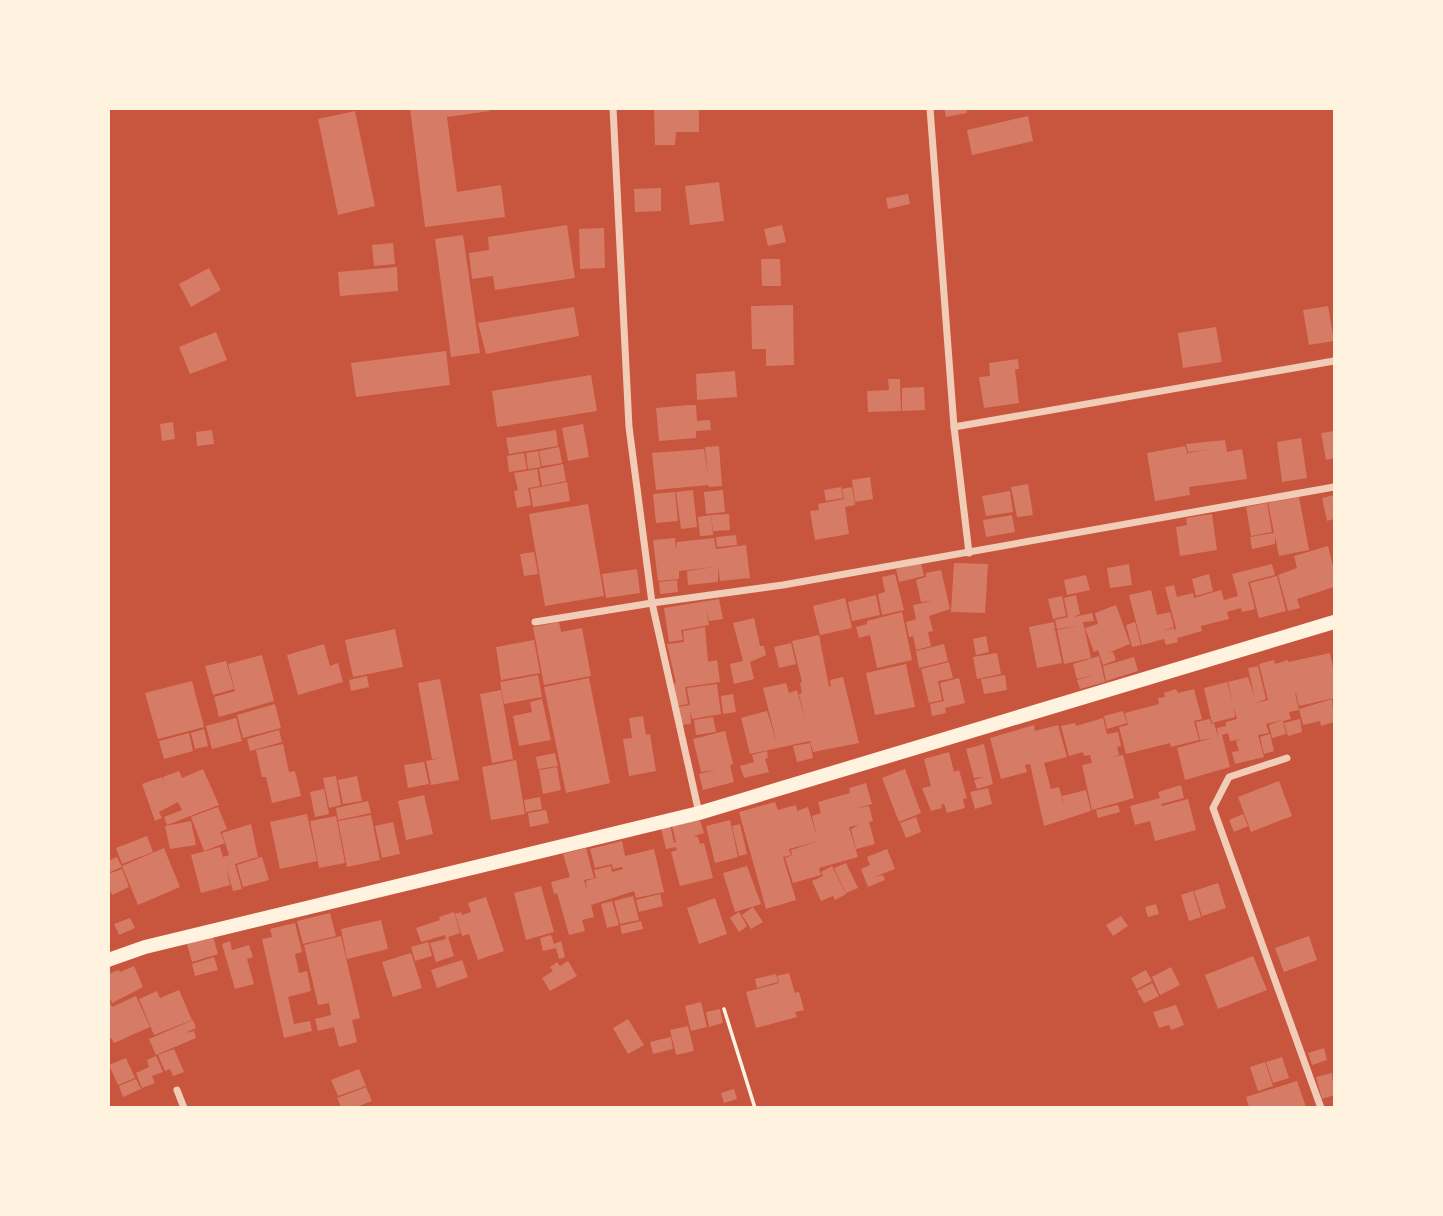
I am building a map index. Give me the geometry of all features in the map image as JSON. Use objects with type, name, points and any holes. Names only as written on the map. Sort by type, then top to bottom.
[{"type":"main road","points":[[108,960],[145,947],[699,813],[1335,622]]},
{"type":"street","points":[[613,108],[629,427],[652,603],[699,813]]},
{"type":"street","points":[[930,108],[954,427],[969,553]]},
{"type":"street","points":[[954,427],[1335,361]]},
{"type":"street","points":[[536,622],[783,585],[1335,486]]},
{"type":"street","points":[[1287,758],[1229,777],[1213,808],[1321,1108]]},
{"type":"street","points":[[177,1090],[184,1108]]},
{"type":"path","points":[[724,1009],[755,1108]]},
{"type":"building","points":[[410,108],[489,108],[490,111],[447,117],[457,192],[501,185],[505,217],[425,227]]},
{"type":"building","points":[[654,108],[699,108],[699,132],[676,132],[675,145],[655,145]]},
{"type":"building","points":[[944,108],[966,108],[967,113],[946,117]]},
{"type":"building","points":[[355,111],[375,206],[338,215],[318,119]]},
{"type":"building","points":[[1028,116],[1033,141],[972,155],[967,130]]},
{"type":"building","points":[[719,182],[724,221],[690,225],[685,186]]},
{"type":"building","points":[[661,188],[661,211],[635,212],[634,189]]},
{"type":"building","points":[[908,194],[910,204],[888,209],[886,198]]},
{"type":"building","points":[[567,225],[575,278],[495,290],[493,276],[472,279],[469,253],[489,250],[488,237]]},
{"type":"building","points":[[782,225],[786,242],[768,246],[764,229]]},
{"type":"building","points":[[604,228],[605,268],[580,269],[579,229]]},
{"type":"building","points":[[463,235],[480,353],[451,357],[435,239]]},
{"type":"building","points":[[393,243],[395,264],[374,266],[372,245]]},
{"type":"building","points":[[761,259],[780,259],[781,286],[762,286]]},
{"type":"building","points":[[397,267],[398,291],[340,296],[338,272]]},
{"type":"building","points":[[209,268],[221,290],[191,307],[179,284]]},
{"type":"building","points":[[793,305],[794,365],[766,366],[766,349],[752,349],[751,306]]},
{"type":"building","points":[[1328,306],[1334,341],[1309,345],[1303,310]]},
{"type":"building","points":[[574,307],[579,336],[486,354],[478,323]]},
{"type":"building","points":[[1216,327],[1222,362],[1183,368],[1178,333]]},
{"type":"building","points":[[216,332],[227,360],[190,374],[179,347]]},
{"type":"building","points":[[446,351],[450,385],[356,397],[351,363]]},
{"type":"building","points":[[1018,359],[1019,369],[1015,369],[1019,403],[984,408],[979,377],[990,376],[989,363]]},
{"type":"building","points":[[735,371],[737,397],[697,400],[696,374]]},
{"type":"building","points":[[591,375],[597,411],[497,427],[492,391]]},
{"type":"building","points":[[888,379],[900,379],[901,411],[868,412],[867,391],[889,390]]},
{"type":"building","points":[[924,387],[925,410],[902,411],[902,388]]},
{"type":"building","points":[[696,405],[697,421],[710,420],[711,430],[696,431],[696,438],[659,441],[656,408]]},
{"type":"building","points":[[173,422],[175,439],[162,441],[160,424]]},
{"type":"building","points":[[583,424],[589,457],[568,461],[562,428]]},
{"type":"building","points":[[212,430],[214,444],[197,446],[196,432]]},
{"type":"building","points":[[556,430],[558,446],[509,454],[506,438]]},
{"type":"building","points":[[1334,431],[1334,458],[1326,460],[1321,433]]},
{"type":"building","points":[[1301,438],[1307,478],[1282,482],[1277,442]]},
{"type":"building","points":[[1225,440],[1227,452],[1242,449],[1247,479],[1189,487],[1190,495],[1155,501],[1147,453],[1185,446],[1188,455],[1207,450],[1188,452],[1186,444]]},
{"type":"building","points":[[719,446],[722,486],[656,490],[652,453],[704,449],[708,476],[705,447]]},
{"type":"building","points":[[559,447],[562,463],[542,466],[539,451]]},
{"type":"building","points":[[538,451],[541,467],[528,469],[526,453]]},
{"type":"building","points":[[524,453],[527,469],[509,472],[507,456]]},
{"type":"building","points":[[563,464],[566,481],[542,486],[539,469]]},
{"type":"building","points":[[537,469],[540,486],[528,488],[531,505],[517,508],[514,491],[518,490],[514,473]]},
{"type":"building","points":[[870,477],[873,499],[855,502],[852,480]]},
{"type":"building","points":[[567,482],[570,501],[533,507],[530,489]]},
{"type":"building","points":[[1028,484],[1033,515],[1017,517],[1011,487]]},
{"type":"building","points":[[841,487],[843,498],[826,501],[824,490]]},
{"type":"building","points":[[852,487],[855,505],[845,507],[849,534],[815,540],[810,511],[819,510],[818,504],[844,499],[842,489]]},
{"type":"building","points":[[693,490],[697,527],[681,529],[676,492]]},
{"type":"building","points":[[723,490],[725,512],[706,514],[704,492]]},
{"type":"building","points":[[1010,491],[1013,512],[986,516],[982,496]]},
{"type":"building","points":[[675,492],[678,521],[656,523],[653,494]]},
{"type":"building","points":[[1334,495],[1334,519],[1327,521],[1322,498]]},
{"type":"building","points":[[1299,497],[1309,550],[1279,556],[1275,536],[1275,544],[1252,549],[1250,537],[1274,533],[1268,503]]},
{"type":"building","points":[[1267,503],[1272,532],[1251,536],[1246,507]]},
{"type":"building","points":[[588,504],[604,596],[545,606],[529,514]]},
{"type":"building","points":[[729,514],[730,530],[713,531],[711,515]]},
{"type":"building","points":[[1212,514],[1217,550],[1180,556],[1176,527],[1187,525],[1186,518]]},
{"type":"building","points":[[711,515],[713,535],[700,536],[698,517]]},
{"type":"building","points":[[1012,515],[1015,532],[986,537],[983,520]]},
{"type":"building","points":[[736,535],[737,545],[717,547],[716,537]]},
{"type":"building","points":[[675,538],[676,550],[677,542],[714,538],[716,549],[746,545],[750,578],[720,581],[718,567],[718,582],[688,585],[687,571],[714,567],[679,571],[679,579],[658,581],[653,540]]},
{"type":"building","points":[[1328,546],[1334,570],[1334,587],[1297,599],[1300,608],[1288,611],[1278,575],[1297,568],[1294,556]]},
{"type":"building","points":[[534,552],[538,574],[524,576],[520,554]]},
{"type":"building","points":[[921,563],[924,576],[899,582],[896,569]]},
{"type":"building","points":[[954,563],[988,564],[985,613],[951,612]]},
{"type":"building","points":[[1129,564],[1132,585],[1110,588],[1107,568]]},
{"type":"building","points":[[1272,564],[1275,575],[1248,582],[1255,609],[1242,612],[1241,608],[1227,612],[1229,619],[1201,626],[1202,631],[1177,638],[1178,642],[1166,645],[1164,639],[1142,645],[1129,595],[1151,590],[1157,615],[1170,612],[1174,627],[1162,631],[1174,628],[1175,631],[1165,587],[1174,585],[1177,597],[1193,593],[1194,598],[1221,590],[1224,600],[1238,596],[1232,574]]},
{"type":"building","points":[[637,569],[640,593],[606,598],[602,574]]},
{"type":"building","points":[[941,570],[950,609],[929,616],[933,631],[928,632],[931,646],[916,650],[913,636],[909,637],[906,622],[916,619],[913,605],[932,601],[921,602],[916,580],[926,577],[926,573]]},
{"type":"building","points":[[895,574],[904,610],[882,615],[878,594],[885,592],[882,577]]},
{"type":"building","points":[[1209,574],[1213,591],[1196,596],[1192,579]]},
{"type":"building","points":[[1086,575],[1090,590],[1067,595],[1064,580]]},
{"type":"building","points":[[1277,576],[1286,611],[1259,618],[1250,583]]},
{"type":"building","points":[[677,580],[678,592],[660,594],[659,582]]},
{"type":"building","points":[[876,595],[880,615],[852,621],[848,602]]},
{"type":"building","points":[[1076,595],[1080,614],[1074,617],[1092,613],[1094,621],[1083,622],[1091,658],[1064,664],[1057,630],[1077,626],[1057,629],[1055,620],[1068,617],[1064,598]]},
{"type":"building","points":[[1062,596],[1066,616],[1053,619],[1048,599]]},
{"type":"building","points":[[845,598],[852,628],[820,635],[813,606]]},
{"type":"building","points":[[719,599],[723,619],[709,621],[706,608],[709,625],[681,630],[683,640],[669,642],[664,608]]},
{"type":"building","points":[[1116,605],[1130,644],[1108,653],[1113,652],[1116,660],[1103,665],[1098,650],[1094,652],[1085,628],[1098,624],[1095,613]]},
{"type":"building","points":[[902,612],[912,660],[877,668],[870,635],[859,638],[856,627],[867,624],[867,621]]},
{"type":"building","points":[[754,618],[760,646],[764,646],[766,655],[750,662],[754,679],[734,684],[730,664],[743,661],[733,623]]},
{"type":"building","points":[[559,622],[561,632],[582,628],[591,676],[544,685],[533,627]]},
{"type":"building","points":[[1054,622],[1055,629],[1052,630],[1055,630],[1062,663],[1037,668],[1029,627]]},
{"type":"building","points":[[1135,622],[1141,645],[1132,647],[1126,625]]},
{"type":"building","points":[[705,627],[708,662],[717,660],[720,682],[685,687],[688,704],[676,706],[673,684],[676,683],[667,644],[684,642],[683,631]]},
{"type":"building","points":[[395,629],[403,667],[353,677],[345,640]]},
{"type":"building","points":[[819,635],[829,687],[830,680],[843,677],[859,743],[813,752],[810,741],[750,754],[741,718],[767,711],[777,744],[763,688],[786,683],[789,693],[797,690],[806,722],[799,694],[802,693],[802,682],[792,641]]},
{"type":"building","points":[[986,636],[989,652],[976,655],[973,639]]},
{"type":"building","points":[[534,640],[540,673],[501,680],[496,647]]},
{"type":"building","points":[[791,643],[796,664],[779,668],[774,647]]},
{"type":"building","points":[[324,644],[330,666],[338,663],[343,682],[298,695],[287,655]]},
{"type":"building","points":[[944,644],[948,661],[919,668],[916,651]]},
{"type":"building","points":[[997,653],[1001,674],[977,679],[973,657]]},
{"type":"building","points":[[1330,653],[1334,673],[1334,698],[1299,706],[1295,693],[1299,710],[1289,712],[1291,719],[1283,721],[1286,734],[1272,738],[1269,725],[1282,720],[1266,724],[1269,733],[1258,735],[1264,757],[1235,764],[1232,752],[1239,751],[1236,741],[1242,739],[1230,741],[1228,733],[1222,735],[1230,767],[1185,780],[1177,748],[1212,738],[1200,740],[1196,722],[1210,719],[1218,737],[1217,728],[1237,719],[1234,708],[1235,717],[1212,723],[1204,688],[1227,682],[1233,704],[1228,682],[1248,677],[1255,698],[1248,668],[1258,666],[1266,699],[1256,703],[1268,700],[1259,664],[1274,660],[1275,664],[1288,662]]},
{"type":"building","points":[[262,655],[274,701],[219,717],[214,697],[235,691],[228,664]]},
{"type":"building","points":[[1099,656],[1105,682],[1080,689],[1077,680],[1095,675],[1077,679],[1073,664]]},
{"type":"building","points":[[1134,657],[1138,671],[1106,681],[1103,666]]},
{"type":"building","points":[[226,661],[234,689],[213,695],[205,666]]},
{"type":"building","points":[[949,662],[953,678],[938,681],[942,700],[929,703],[921,669]]},
{"type":"building","points":[[906,664],[915,707],[875,715],[866,673]]},
{"type":"building","points":[[538,675],[542,697],[504,704],[500,682]]},
{"type":"building","points":[[1005,675],[1007,690],[984,694],[981,679]]},
{"type":"building","points":[[367,676],[369,687],[351,691],[349,680]]},
{"type":"building","points":[[589,678],[610,783],[566,793],[544,687]]},
{"type":"building","points":[[959,678],[965,703],[945,708],[946,713],[932,716],[930,704],[944,701],[940,683]]},
{"type":"building","points":[[440,679],[459,780],[431,785],[426,761],[441,758],[432,759],[418,683]]},
{"type":"building","points":[[192,681],[204,727],[158,739],[145,693]]},
{"type":"building","points":[[717,684],[721,714],[692,719],[690,711],[691,724],[681,725],[678,707],[690,705],[687,688]]},
{"type":"building","points":[[1176,689],[1178,693],[1194,689],[1202,719],[1194,721],[1199,740],[1171,747],[1170,743],[1126,754],[1119,727],[1128,725],[1125,713],[1159,704],[1158,698],[1165,697],[1164,693]]},
{"type":"building","points":[[501,690],[513,759],[492,763],[480,694]]},
{"type":"building","points":[[733,694],[736,712],[723,714],[721,696]]},
{"type":"building","points":[[542,699],[551,740],[519,746],[513,716],[532,712],[530,702]]},
{"type":"building","points":[[1332,699],[1334,722],[1321,726],[1320,721],[1303,725],[1299,709]]},
{"type":"building","points":[[275,704],[281,728],[243,738],[237,715]]},
{"type":"building","points":[[1123,711],[1127,723],[1107,729],[1104,716]]},
{"type":"building","points":[[643,716],[646,735],[650,734],[656,771],[629,776],[623,739],[632,738],[629,718]]},
{"type":"building","points":[[713,717],[716,732],[696,735],[694,720]]},
{"type":"building","points":[[236,718],[242,741],[212,749],[206,726]]},
{"type":"building","points":[[1103,718],[1107,734],[1118,732],[1121,746],[1117,747],[1119,755],[1111,757],[1123,755],[1134,798],[1092,810],[1082,765],[1092,763],[1090,755],[1084,756],[1083,752],[1069,756],[1061,726],[1075,723],[1076,726]]},
{"type":"building","points":[[1300,719],[1302,732],[1288,736],[1284,723]]},
{"type":"building","points":[[1034,725],[1035,731],[1058,725],[1067,757],[1044,763],[1051,789],[1059,787],[1066,813],[1062,796],[1086,790],[1091,811],[1044,826],[1030,764],[1025,765],[1027,772],[1001,779],[990,738]]},
{"type":"building","points":[[204,729],[208,746],[195,749],[191,733]]},
{"type":"building","points":[[279,730],[282,742],[250,751],[247,739]]},
{"type":"building","points":[[725,731],[733,764],[730,765],[734,782],[703,790],[699,774],[715,770],[701,772],[693,739]]},
{"type":"building","points":[[189,733],[193,751],[164,759],[159,741]]},
{"type":"building","points":[[1270,734],[1274,751],[1264,754],[1260,737]]},
{"type":"building","points":[[810,743],[813,758],[797,762],[793,746]]},
{"type":"building","points":[[283,744],[289,772],[295,771],[301,796],[272,803],[256,750]]},
{"type":"building","points":[[984,744],[993,784],[977,789],[974,780],[984,777],[974,778],[966,749]]},
{"type":"building","points":[[767,751],[768,758],[765,759],[769,772],[744,778],[740,766],[754,762],[752,755]]},
{"type":"building","points":[[949,752],[954,772],[959,770],[967,798],[963,799],[965,808],[947,813],[944,804],[941,805],[942,808],[931,811],[922,788],[931,786],[924,759]]},
{"type":"building","points":[[555,753],[558,766],[538,769],[536,757]]},
{"type":"building","points":[[516,760],[525,814],[491,820],[482,767]]},
{"type":"building","points":[[424,762],[429,784],[408,788],[404,765]]},
{"type":"building","points":[[557,767],[561,790],[543,794],[539,770]]},
{"type":"building","points":[[203,769],[219,805],[167,825],[164,817],[182,810],[178,802],[159,812],[162,818],[155,821],[142,784],[162,777],[164,784],[163,777],[179,771],[182,778]]},
{"type":"building","points":[[905,769],[921,813],[899,822],[882,778]]},
{"type":"building","points":[[336,776],[341,805],[329,808],[323,778]]},
{"type":"building","points":[[357,776],[362,801],[343,804],[338,780]]},
{"type":"building","points":[[1279,781],[1292,816],[1251,832],[1238,797]]},
{"type":"building","points":[[866,783],[872,804],[854,809],[869,806],[873,821],[869,822],[875,844],[856,849],[851,829],[859,825],[849,827],[858,857],[819,868],[821,875],[793,883],[785,858],[792,855],[791,850],[819,841],[789,849],[791,855],[783,857],[796,900],[766,909],[739,812],[775,802],[778,810],[796,805],[797,811],[808,807],[817,837],[812,816],[821,813],[818,802],[850,793],[849,788]]},
{"type":"building","points":[[1181,785],[1184,798],[1161,804],[1162,806],[1188,799],[1196,830],[1155,841],[1150,821],[1135,825],[1130,806],[1160,798],[1158,792]]},
{"type":"building","points":[[988,788],[992,804],[975,809],[970,792]]},
{"type":"building","points":[[324,789],[329,814],[315,817],[310,792]]},
{"type":"building","points":[[424,795],[433,834],[406,840],[398,801]]},
{"type":"building","points":[[540,797],[542,809],[526,812],[524,800]]},
{"type":"building","points":[[368,801],[371,813],[338,820],[336,808]]},
{"type":"building","points":[[1118,805],[1120,812],[1098,818],[1096,810]]},
{"type":"building","points":[[218,807],[227,829],[220,832],[225,843],[204,851],[191,817]]},
{"type":"building","points":[[546,810],[549,823],[530,827],[528,813]]},
{"type":"building","points":[[307,814],[317,861],[280,869],[270,822]]},
{"type":"building","points":[[1243,814],[1248,826],[1234,832],[1229,820]]},
{"type":"building","points":[[371,815],[380,860],[347,867],[338,821]]},
{"type":"building","points":[[336,816],[345,863],[319,868],[310,821]]},
{"type":"building","points":[[916,817],[921,832],[906,838],[900,823]]},
{"type":"building","points":[[700,820],[704,833],[694,836],[698,837],[700,844],[704,843],[713,878],[680,886],[671,852],[677,850],[676,847],[666,849],[661,828],[670,825],[674,843],[676,842],[672,826]]},
{"type":"building","points":[[730,820],[738,857],[715,863],[706,826]]},
{"type":"building","points":[[191,821],[196,845],[170,849],[165,826]]},
{"type":"building","points":[[393,822],[400,854],[382,858],[375,826]]},
{"type":"building","points":[[251,824],[258,857],[235,864],[242,889],[233,891],[226,866],[230,885],[201,893],[191,855],[220,847],[223,857],[229,855],[222,833]]},
{"type":"building","points":[[740,824],[747,854],[739,856],[732,826]]},
{"type":"building","points":[[147,836],[153,852],[122,864],[116,848]]},
{"type":"building","points":[[622,841],[625,856],[654,849],[664,892],[636,898],[634,891],[591,905],[594,917],[582,920],[585,931],[569,935],[557,893],[554,894],[551,882],[570,877],[563,854],[586,848],[594,878],[584,880],[587,891],[586,881],[596,878],[594,870],[611,866],[612,872],[623,869],[613,869],[612,864],[595,868],[590,849]]},
{"type":"building","points":[[164,848],[180,887],[138,905],[122,866]]},
{"type":"building","points":[[887,849],[895,869],[874,877],[883,875],[885,880],[868,887],[861,869],[870,865],[867,857]]},
{"type":"building","points":[[117,857],[122,867],[110,872],[108,861]]},
{"type":"building","points":[[262,857],[269,880],[243,887],[237,865]]},
{"type":"building","points":[[846,863],[858,888],[846,893],[834,868]]},
{"type":"building","points":[[747,866],[761,904],[735,912],[723,873]]},
{"type":"building","points":[[832,866],[846,894],[835,900],[833,896],[821,901],[812,881],[823,876],[821,872]]},
{"type":"building","points":[[122,869],[129,887],[112,895],[108,886],[108,874]]},
{"type":"building","points":[[1218,883],[1226,908],[1202,916],[1194,891]]},
{"type":"building","points":[[541,886],[554,932],[526,940],[514,893]]},
{"type":"building","points":[[1193,891],[1201,917],[1189,921],[1181,895]]},
{"type":"building","points":[[660,894],[663,906],[639,912],[636,900]]},
{"type":"building","points":[[633,896],[639,920],[620,924],[614,901]]},
{"type":"building","points":[[486,897],[504,951],[478,960],[469,934],[462,936],[455,914],[471,912],[468,903]]},
{"type":"building","points":[[715,898],[727,934],[699,944],[687,908]]},
{"type":"building","points":[[612,901],[619,925],[607,928],[601,904]]},
{"type":"building","points":[[1156,904],[1159,914],[1148,917],[1145,907]]},
{"type":"building","points":[[753,907],[763,922],[751,929],[742,915]]},
{"type":"building","points":[[454,912],[460,933],[448,937],[454,956],[436,962],[430,943],[446,939],[445,935],[421,942],[416,928]]},
{"type":"building","points":[[739,912],[747,926],[739,932],[730,918]]},
{"type":"building","points":[[330,913],[336,936],[303,944],[297,921]]},
{"type":"building","points":[[1121,916],[1128,926],[1113,936],[1106,925]]},
{"type":"building","points":[[130,918],[135,928],[119,935],[114,924]]},
{"type":"building","points":[[381,920],[388,949],[347,959],[341,929]]},
{"type":"building","points":[[641,921],[643,929],[622,934],[620,926]]},
{"type":"building","points":[[295,923],[302,952],[295,954],[299,973],[307,971],[311,991],[288,997],[294,1024],[310,1021],[312,1031],[284,1038],[262,939],[272,937],[270,929]]},
{"type":"building","points":[[212,933],[218,954],[192,962],[186,941]]},
{"type":"building","points":[[551,935],[554,944],[561,941],[565,957],[559,959],[556,948],[543,951],[540,938]]},
{"type":"building","points":[[341,936],[360,1018],[352,1020],[357,1042],[339,1047],[334,1027],[318,1031],[315,1019],[331,1015],[329,1003],[318,1005],[304,945]]},
{"type":"building","points":[[1309,936],[1317,960],[1284,972],[1275,948]]},
{"type":"building","points":[[230,941],[232,950],[249,945],[253,957],[247,959],[254,984],[235,989],[222,944]]},
{"type":"building","points":[[428,942],[432,956],[415,961],[411,947]]},
{"type":"building","points":[[411,953],[422,988],[393,997],[382,962]]},
{"type":"building","points":[[1253,956],[1267,990],[1218,1009],[1205,975]]},
{"type":"building","points":[[214,957],[218,970],[195,976],[192,964]]},
{"type":"building","points":[[462,960],[468,977],[437,988],[431,970]]},
{"type":"building","points":[[568,961],[577,976],[550,991],[542,978],[553,971],[550,967],[557,962],[560,966]]},
{"type":"building","points":[[134,966],[143,987],[112,1003],[108,994],[108,974]]},
{"type":"building","points":[[1171,967],[1180,985],[1160,995],[1152,977]]},
{"type":"building","points":[[1146,970],[1152,981],[1137,989],[1131,978]]},
{"type":"building","points":[[789,973],[795,993],[799,992],[804,1010],[795,1012],[797,1017],[756,1028],[746,992],[779,983],[777,976]]},
{"type":"building","points":[[776,974],[778,982],[757,988],[755,979]]},
{"type":"building","points":[[1152,983],[1159,996],[1144,1003],[1137,991]]},
{"type":"building","points":[[179,990],[192,1020],[154,1035],[139,999],[157,991],[160,998]]},
{"type":"building","points":[[136,996],[150,1027],[114,1043],[111,1038],[108,1039],[108,999],[112,1007]]},
{"type":"building","points":[[701,1002],[707,1027],[691,1031],[685,1006]]},
{"type":"building","points":[[1176,1005],[1184,1025],[1171,1030],[1169,1025],[1159,1028],[1153,1012]]},
{"type":"building","points":[[720,1009],[723,1023],[709,1027],[706,1012]]},
{"type":"building","points":[[628,1019],[644,1045],[628,1054],[613,1028]]},
{"type":"building","points":[[193,1020],[196,1028],[185,1033],[194,1031],[196,1038],[156,1055],[149,1039]]},
{"type":"building","points":[[688,1026],[694,1051],[676,1055],[670,1030]]},
{"type":"building","points":[[671,1037],[673,1049],[653,1054],[650,1042]]},
{"type":"building","points":[[1324,1048],[1327,1060],[1312,1065],[1308,1053]]},
{"type":"building","points":[[174,1049],[184,1072],[173,1076],[170,1069],[165,1071],[158,1055]]},
{"type":"building","points":[[156,1056],[163,1072],[152,1076],[155,1083],[142,1088],[136,1073],[149,1067],[147,1060]]},
{"type":"building","points":[[1282,1057],[1289,1078],[1273,1083],[1266,1062]]},
{"type":"building","points":[[126,1058],[135,1078],[118,1085],[109,1065]]},
{"type":"building","points":[[1265,1062],[1273,1086],[1258,1091],[1250,1067]]},
{"type":"building","points":[[359,1069],[366,1086],[338,1096],[331,1080]]},
{"type":"building","points":[[1332,1073],[1334,1095],[1322,1099],[1316,1077]]},
{"type":"building","points":[[136,1079],[141,1089],[123,1097],[119,1086]]},
{"type":"building","points":[[1297,1081],[1306,1107],[1249,1107],[1246,1097]]},
{"type":"building","points":[[366,1087],[372,1101],[356,1107],[341,1107],[337,1098]]},
{"type":"building","points":[[734,1089],[737,1099],[724,1103],[721,1093]]}]
